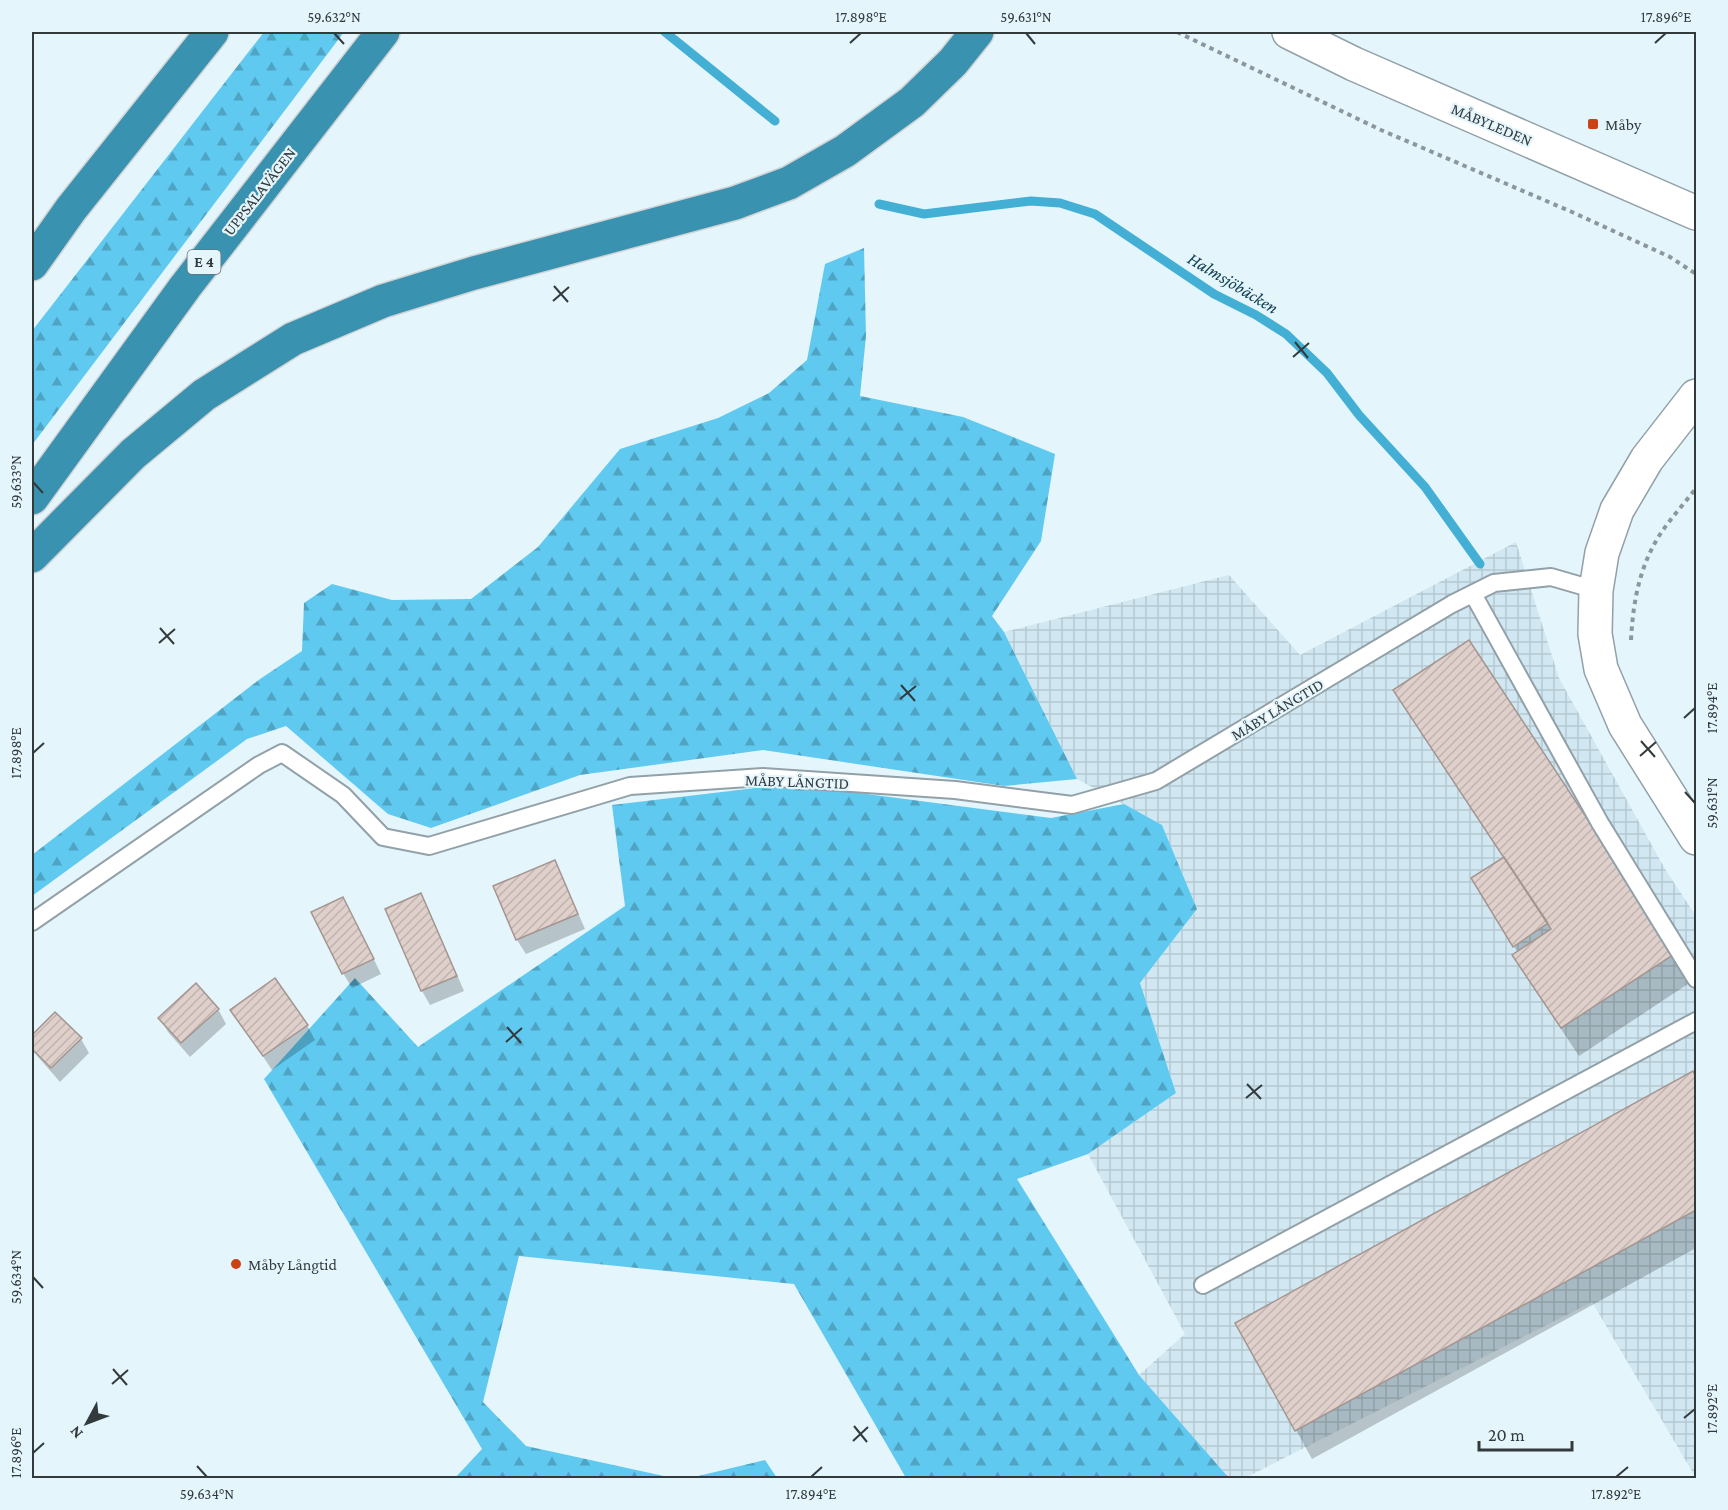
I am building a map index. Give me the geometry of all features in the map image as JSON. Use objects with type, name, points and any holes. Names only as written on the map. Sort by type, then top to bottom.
[{"type":"highway","points":[[32,264],[71,209],[212,32]]},
{"type":"highway","name":"UPPSALAVÄGEN","points":[[32,498],[185,287],[383,32]]},
{"type":"highway","points":[[32,556],[133,454],[204,395],[293,339],[394,297],[474,273],[735,203],[789,183],[845,151],[912,102],[952,62],[977,32]]},
{"type":"street","name":"MÅBYLEDEN","points":[[1288,32],[1354,64],[1696,213]]},
{"type":"street","points":[[1696,396],[1647,459],[1617,510],[1602,553],[1596,590],[1595,634],[1601,669],[1625,725],[1696,838]]},
{"type":"lane","name":"MÅBY LÅNGTID","points":[[32,922],[259,765],[282,753],[343,795],[383,837],[429,846],[630,786],[763,777],[955,790],[1072,805],[1156,781],[1452,604],[1494,583],[1551,577],[1596,590]]},
{"type":"lane","points":[[1473,594],[1599,823],[1696,979]]},
{"type":"lane","points":[[1203,1285],[1696,1021]]},
{"type":"path","points":[[1177,32],[1381,130],[1670,257],[1696,274]]},
{"type":"path","points":[[1630,651],[1633,607],[1640,576],[1659,536],[1696,488]]},
{"type":"shaded area","points":[[1516,542],[1559,678],[1665,869],[1696,916],[1696,1478],[1592,1302],[1245,1478],[1229,1478],[1139,1375],[1185,1334],[1088,1154],[1176,1093],[1140,983],[1197,909],[1162,825],[1077,779],[1004,632],[1229,575],[1300,655]]},
{"type":"green space","points":[[264,32],[344,32],[32,445],[32,331]]},
{"type":"green space","points":[[864,248],[866,336],[860,396],[963,417],[1055,454],[1041,541],[992,616],[1004,632],[1077,779],[1004,786],[763,750],[580,775],[431,828],[388,814],[286,726],[247,739],[32,896],[32,855],[260,679],[302,651],[304,603],[332,584],[392,600],[471,599],[538,547],[620,449],[718,418],[769,393],[807,360],[825,264]]},
{"type":"green space","points":[[790,784],[1051,818],[1124,804],[1162,825],[1197,909],[1140,983],[1176,1093],[1088,1154],[1017,1179],[1139,1375],[1229,1478],[906,1478],[794,1284],[519,1256],[483,1402],[526,1446],[673,1478],[455,1478],[482,1449],[264,1079],[355,978],[418,1047],[625,906],[612,805]]},
{"type":"green space","points":[[765,1460],[777,1478],[690,1478]]},
{"type":"building","points":[[1469,640],[1676,953],[1561,1028],[1512,955],[1551,929],[1393,690]]},
{"type":"building","points":[[1504,857],[1548,923],[1513,947],[1471,878]]},
{"type":"building","points":[[555,860],[578,914],[516,940],[493,886]]},
{"type":"building","points":[[421,893],[457,976],[421,991],[385,909]]},
{"type":"building","points":[[343,897],[374,959],[342,974],[311,912]]},
{"type":"building","points":[[275,978],[308,1025],[263,1056],[230,1010]]},
{"type":"building","points":[[196,983],[219,1009],[181,1043],[158,1018]]},
{"type":"building","points":[[55,1012],[82,1038],[51,1068],[32,1049],[32,1035]]},
{"type":"building","points":[[1693,1071],[1696,1078],[1696,1210],[1295,1431],[1235,1323]]},
{"type":"waterway","name":"Halmsjöbäcken","points":[[665,32],[775,121]]},
{"type":"waterway","name":"Halmsjöbäcken","points":[[879,204],[924,214],[1031,201],[1060,203],[1095,214],[1214,294],[1256,315],[1286,334],[1327,373],[1359,415],[1425,487],[1480,564]]},
{"type":"place","name":"Måby","points":[[1593,124]]},
{"type":"place","name":"Måby Långtid","points":[[236,1264]]}]
